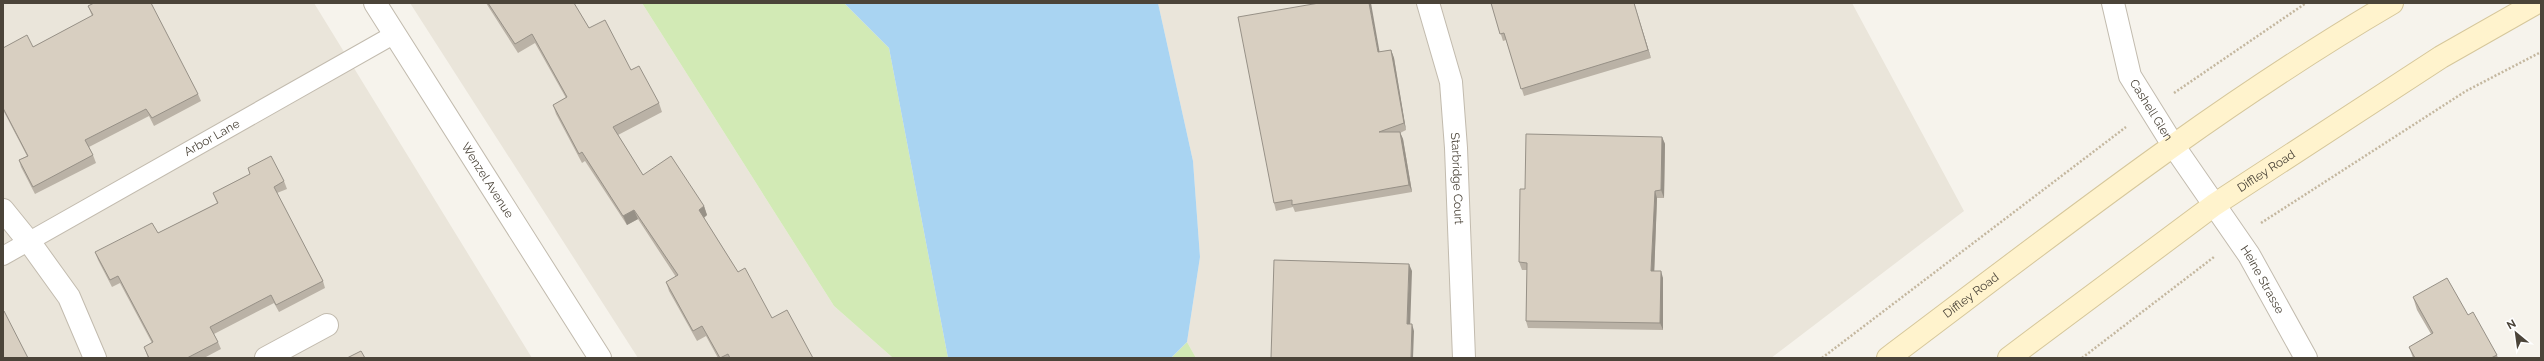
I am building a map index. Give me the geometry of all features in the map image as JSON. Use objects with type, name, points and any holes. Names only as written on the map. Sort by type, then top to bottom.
[{"type":"main road","name":"Diffley Road","points":[[1888,358],[2173,145],[2332,38],[2392,3]]},
{"type":"main road","name":"Diffley Road","points":[[2009,358],[2214,205],[2441,56],[2536,3]]},
{"type":"street","name":"Wenzel Avenue","points":[[375,3],[600,358]]},
{"type":"street","name":"Starbridge Court","points":[[1428,3],[1451,82],[1456,148],[1464,358]]},
{"type":"street","name":"Cashell Glen","points":[[2113,3],[2130,76],[2173,145],[2214,205]]},
{"type":"street","name":"Heine Strasse","points":[[2214,205],[2249,255],[2306,358]]},
{"type":"street","points":[[3,210],[29,242],[69,297],[95,358]]},
{"type":"street","points":[[266,358],[327,325]]},
{"type":"lane","name":"Arbor Lane","points":[[3,256],[395,34]]},
{"type":"path","points":[[1822,358],[2151,109],[2306,3]]},
{"type":"path","points":[[2082,358],[2238,239],[2466,91],[2541,52]]},
{"type":"shaded area","points":[[3,3],[314,3],[532,358],[3,358]]},
{"type":"shaded area","points":[[410,3],[642,3],[834,306],[893,358],[638,358]]},
{"type":"shaded area","points":[[1158,3],[1852,3],[1964,211],[1771,358],[1196,358],[1187,342],[1200,257],[1193,161]]},
{"type":"green space","points":[[642,3],[844,3],[889,48],[948,358],[893,358],[834,306]]},
{"type":"green space","points":[[1187,342],[1196,358],[1171,358]]},
{"type":"water","points":[[844,3],[1158,3],[1193,161],[1200,257],[1187,342],[1171,358],[948,358],[889,48]]},
{"type":"building","points":[[94,3],[151,3],[198,94],[152,118],[146,109],[85,140],[93,155],[33,187],[19,160],[28,156],[3,108],[3,48],[27,35],[33,47],[93,15],[88,6]]},
{"type":"building","points":[[488,3],[574,3],[589,28],[605,20],[631,70],[639,66],[659,103],[613,127],[643,175],[671,156],[704,206],[699,210],[738,272],[745,268],[772,318],[787,310],[813,358],[730,358],[728,354],[720,358],[702,326],[693,331],[666,282],[678,275],[634,210],[623,216],[582,152],[579,154],[553,105],[567,97],[532,34],[515,44]]},
{"type":"building","points":[[1319,3],[1369,3],[1378,52],[1391,50],[1404,123],[1379,132],[1400,132],[1409,185],[1292,205],[1292,200],[1274,203],[1238,17]]},
{"type":"building","points":[[1491,3],[1634,3],[1648,50],[1521,89],[1504,33],[1500,34]]},
{"type":"building","points":[[1526,134],[1662,137],[1661,190],[1655,191],[1651,271],[1661,271],[1660,323],[1526,321],[1527,263],[1519,262],[1520,189],[1525,189]]},
{"type":"building","points":[[271,156],[284,181],[274,187],[323,281],[276,305],[271,295],[210,327],[218,342],[187,358],[149,358],[144,347],[153,342],[118,276],[110,280],[95,252],[152,223],[158,233],[218,203],[213,193],[250,174],[248,168]]},
{"type":"building","points":[[1274,260],[1409,264],[1407,324],[1412,324],[1411,358],[1271,358]]},
{"type":"building","points":[[2447,278],[2468,315],[2473,312],[2497,355],[2491,358],[2415,358],[2409,347],[2433,333],[2413,297]]},
{"type":"building","points":[[4,311],[28,358],[3,358]]},
{"type":"building","points":[[361,351],[365,358],[347,358]]}]
